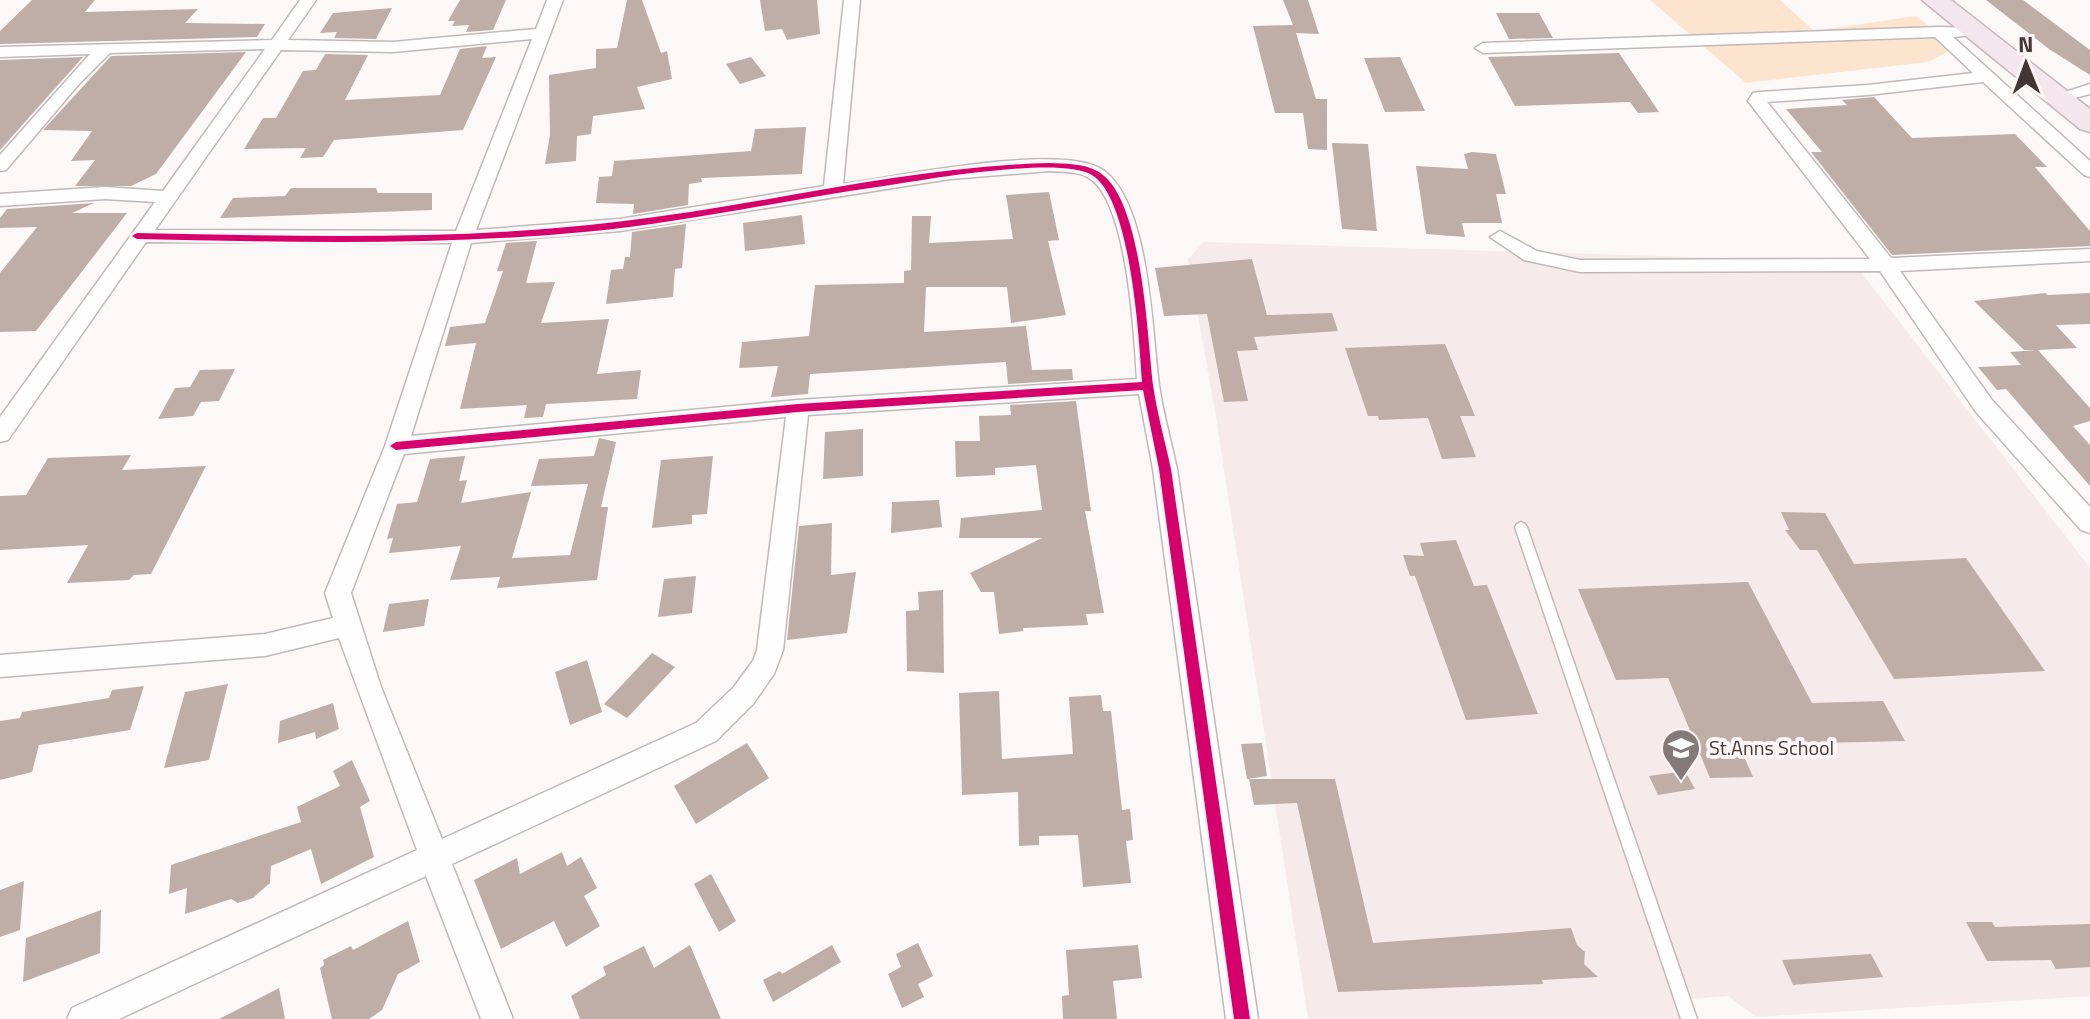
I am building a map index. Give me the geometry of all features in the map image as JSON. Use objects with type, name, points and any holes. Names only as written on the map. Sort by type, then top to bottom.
[{"type":"highway","points":[[1935,0],[2090,123]]},
{"type":"street","points":[[0,434],[137,236],[171,197],[308,0]]},
{"type":"street","points":[[497,1019],[346,626],[338,593],[396,446],[464,235],[555,0]]},
{"type":"street","points":[[833,190],[852,0]]},
{"type":"street","points":[[1483,48],[1976,31]]},
{"type":"street","points":[[1939,32],[2090,171]]},
{"type":"street","points":[[0,52],[247,44],[393,47],[542,33]]},
{"type":"street","points":[[0,166],[73,80],[103,51]]},
{"type":"street","points":[[1987,76],[1868,90],[1759,97],[1757,101],[1886,265],[1984,406],[2090,523]]},
{"type":"street","points":[[2059,97],[2090,89]]},
{"type":"street","points":[[137,236],[314,239],[583,229],[654,222],[833,190],[994,170],[1070,167],[1097,174],[1112,191],[1125,228],[1139,291],[1148,386],[1165,469],[1242,1019]]},
{"type":"street","points":[[0,200],[105,193],[171,197]]},
{"type":"street","points":[[1500,237],[1531,256],[1580,266],[1886,265],[2090,255]]},
{"type":"street","points":[[396,446],[798,408],[1148,386]]},
{"type":"street","points":[[83,1019],[706,732],[743,696],[765,666],[770,650],[798,408]]},
{"type":"street","points":[[0,666],[265,645],[346,626]]},
{"type":"lane","points":[[1521,527],[1689,1019]]},
{"type":"shaded area","points":[[1650,0],[1780,0],[1814,31],[1916,16],[1956,47],[1928,62],[1746,83]]},
{"type":"shaded area","name":"St.Anns School","points":[[1204,242],[1853,262],[2090,568],[2090,996],[1756,1017],[1728,996],[1690,999],[1682,1019],[1308,1019],[1216,417],[1188,259]]},
{"type":"building","points":[[32,0],[95,0],[85,12],[198,9],[185,23],[265,24],[257,37],[0,44],[0,31]]},
{"type":"building","points":[[460,0],[506,0],[493,30],[466,32],[469,25],[452,26],[455,21],[448,21]]},
{"type":"building","points":[[627,0],[642,0],[661,53],[667,51],[672,79],[637,87],[645,109],[593,116],[591,134],[577,136],[576,161],[545,164],[550,135],[549,75],[596,68],[596,49],[617,48]]},
{"type":"building","points":[[760,0],[817,0],[820,34],[787,40],[782,29],[765,31]]},
{"type":"building","points":[[1283,0],[1308,0],[1319,34],[1296,33],[1316,99],[1327,99],[1327,150],[1308,149],[1303,113],[1275,113],[1253,26],[1293,25]]},
{"type":"building","points":[[1986,0],[2023,0],[2090,50],[2090,75],[2049,49]]},
{"type":"building","points":[[392,8],[376,39],[334,38],[337,32],[320,33],[333,13]]},
{"type":"building","points":[[1496,13],[1539,13],[1553,38],[1509,39]]},
{"type":"building","points":[[487,46],[482,58],[496,57],[463,130],[334,140],[323,157],[300,158],[306,148],[244,149],[263,118],[276,118],[303,71],[316,70],[325,54],[368,55],[345,100],[440,95],[460,49]]},
{"type":"building","points":[[246,52],[156,174],[131,186],[75,186],[95,160],[71,161],[92,131],[43,130],[111,56]]},
{"type":"building","points":[[1619,53],[1659,112],[1638,113],[1630,102],[1515,106],[1488,57]]},
{"type":"building","points":[[83,57],[0,150],[0,60]]},
{"type":"building","points":[[751,57],[766,76],[740,84],[726,64]]},
{"type":"building","points":[[1400,57],[1425,111],[1385,112],[1364,58]]},
{"type":"building","points":[[1874,97],[1912,138],[2015,134],[2047,167],[2035,167],[2090,231],[2090,246],[1892,255],[1811,152],[1822,152],[1786,109],[1847,105],[1842,100]]},
{"type":"building","points":[[806,127],[802,174],[701,178],[702,182],[689,184],[688,205],[633,214],[634,204],[596,203],[599,177],[612,176],[614,161],[751,151],[755,129]]},
{"type":"building","points":[[1332,143],[1368,144],[1377,231],[1342,229]]},
{"type":"building","points":[[1464,154],[1496,154],[1506,194],[1496,194],[1502,223],[1462,223],[1465,237],[1426,234],[1416,166],[1468,169]]},
{"type":"building","points":[[291,188],[376,188],[378,193],[432,193],[432,210],[220,218],[233,198],[285,196]]},
{"type":"building","points":[[1049,192],[1059,240],[1048,241],[1066,315],[1011,323],[1007,287],[926,287],[924,332],[1026,326],[1032,370],[1072,369],[1073,380],[1008,384],[1006,362],[810,374],[808,394],[771,397],[778,366],[739,368],[742,342],[809,336],[815,285],[904,283],[904,271],[911,270],[912,216],[931,216],[929,243],[1013,239],[1006,195]]},
{"type":"building","points":[[94,203],[72,213],[127,213],[36,331],[0,332],[0,273],[37,227],[0,228],[0,218],[7,209]]},
{"type":"building","points":[[802,215],[805,244],[745,251],[743,223]]},
{"type":"building","points":[[686,224],[682,268],[675,269],[673,297],[606,304],[611,270],[623,269],[625,257],[630,257],[632,232]]},
{"type":"building","points":[[537,241],[526,283],[555,282],[541,323],[609,319],[597,374],[641,370],[637,399],[546,404],[543,417],[524,418],[527,405],[460,409],[476,343],[445,346],[450,327],[485,323],[503,271],[497,271],[506,243]]},
{"type":"building","points":[[1252,259],[1267,315],[1332,313],[1338,331],[1254,337],[1258,350],[1237,351],[1248,401],[1224,402],[1207,314],[1164,316],[1155,268]]},
{"type":"building","points":[[2045,293],[2090,293],[2090,324],[2056,325],[2077,348],[2038,350],[2090,408],[2090,421],[2073,426],[2090,445],[2090,486],[2006,389],[1997,390],[1978,367],[2021,365],[2010,352],[2037,350],[2024,350],[1974,301]]},
{"type":"building","points":[[1445,344],[1475,416],[1460,416],[1476,457],[1442,459],[1428,418],[1379,420],[1378,416],[1368,416],[1345,348]]},
{"type":"building","points":[[235,369],[219,401],[201,402],[193,416],[158,419],[175,388],[190,387],[200,370]]},
{"type":"building","points":[[1076,401],[1091,511],[1085,511],[1104,613],[1086,614],[1088,625],[1023,628],[1023,631],[999,634],[994,592],[981,592],[970,573],[1042,538],[959,538],[961,518],[1042,510],[1036,465],[995,468],[995,475],[956,477],[955,441],[980,441],[979,416],[1011,415],[1010,405]]},
{"type":"building","points":[[863,429],[863,476],[823,479],[825,432]]},
{"type":"building","points":[[599,438],[616,442],[601,507],[608,507],[597,580],[497,588],[500,577],[450,580],[461,546],[389,553],[393,538],[387,539],[397,504],[417,502],[430,459],[465,456],[459,481],[467,480],[461,503],[531,492],[512,558],[570,555],[588,484],[531,486],[539,459],[594,456]]},
{"type":"building","points":[[131,455],[122,470],[206,466],[151,574],[134,575],[129,580],[67,583],[88,545],[0,550],[0,496],[26,495],[48,458]]},
{"type":"building","points":[[713,456],[707,514],[692,515],[692,524],[652,528],[661,460]]},
{"type":"building","points":[[939,500],[942,527],[891,533],[892,502]]},
{"type":"building","points":[[1781,512],[1825,513],[1854,564],[1966,558],[2045,671],[1894,679],[1817,550],[1800,550],[1785,530],[1789,530]]},
{"type":"building","points":[[832,523],[831,575],[856,572],[847,633],[787,640],[799,526]]},
{"type":"building","points":[[1456,540],[1474,586],[1487,585],[1538,714],[1466,720],[1415,576],[1410,576],[1403,555],[1424,556],[1420,543]]},
{"type":"building","points":[[696,576],[692,613],[658,617],[664,579]]},
{"type":"building","points":[[1748,582],[1812,703],[1883,701],[1905,741],[1739,745],[1753,777],[1710,778],[1668,678],[1616,680],[1578,589]]},
{"type":"building","points":[[943,590],[944,673],[907,671],[906,611],[919,610],[918,592]]},
{"type":"building","points":[[429,599],[424,626],[383,632],[389,604]]},
{"type":"building","points":[[652,653],[675,667],[627,718],[604,704]]},
{"type":"building","points":[[587,660],[602,712],[570,725],[555,672]]},
{"type":"building","points":[[228,684],[209,760],[164,768],[185,692]]},
{"type":"building","points":[[144,686],[130,730],[39,745],[32,772],[0,780],[0,721],[20,718],[22,712],[109,698],[112,690]]},
{"type":"building","points":[[999,691],[1002,759],[1073,754],[1069,697],[1101,695],[1103,711],[1111,711],[1122,810],[1130,809],[1133,840],[1126,841],[1131,883],[1083,887],[1078,835],[1039,836],[1039,845],[1019,846],[1018,792],[962,795],[959,693]]},
{"type":"building","points":[[333,703],[339,729],[316,739],[315,732],[278,743],[280,721]]},
{"type":"building","points":[[747,743],[769,778],[696,824],[674,786]]},
{"type":"building","points":[[1262,743],[1267,776],[1247,779],[1241,744]]},
{"type":"building","points":[[352,760],[370,801],[360,807],[374,857],[321,884],[311,849],[271,866],[270,883],[253,898],[238,903],[231,899],[185,914],[187,888],[169,894],[171,865],[301,822],[297,807],[340,786],[333,771]]},
{"type":"building","points":[[1685,771],[1695,789],[1658,795],[1649,776]]},
{"type":"building","points":[[1249,779],[1335,779],[1373,943],[1571,928],[1577,945],[1585,952],[1584,964],[1598,977],[1542,980],[1543,984],[1338,992],[1297,803],[1254,805]]},
{"type":"building","points":[[562,852],[567,866],[581,857],[597,888],[584,896],[600,926],[566,947],[554,921],[501,949],[474,880],[517,858],[520,874]]},
{"type":"building","points":[[711,874],[736,921],[719,932],[694,884]]},
{"type":"building","points":[[24,881],[20,930],[0,937],[0,890]]},
{"type":"building","points":[[101,910],[100,953],[23,982],[26,938]]},
{"type":"building","points":[[408,921],[420,962],[398,974],[382,1010],[369,1019],[332,1019],[320,968],[324,965],[323,960],[351,946],[353,950]]},
{"type":"building","points":[[1966,922],[1992,922],[1995,927],[2090,924],[2090,967],[2056,969],[2051,960],[1987,961]]},
{"type":"building","points":[[918,943],[933,976],[918,984],[924,997],[902,1008],[888,974],[901,967],[896,954]]},
{"type":"building","points":[[690,945],[721,1019],[580,1019],[571,996],[606,975],[603,967],[644,946],[654,968]]},
{"type":"building","points":[[832,945],[841,962],[773,1002],[763,980],[780,971],[782,974]]},
{"type":"building","points":[[1138,945],[1142,978],[1113,981],[1117,1019],[1063,1019],[1062,996],[1069,995],[1066,950]]},
{"type":"building","points":[[1871,954],[1883,977],[1793,985],[1782,960]]},
{"type":"building","points":[[279,988],[285,1019],[219,1019]]},
{"type":"cycle path","points":[[137,236],[361,239],[585,229],[984,169],[1049,165],[1076,167],[1095,173],[1109,186],[1120,209],[1135,271],[1148,386]]},
{"type":"cycle path","points":[[396,446],[798,408],[1148,386],[1165,469],[1242,1019]]},
{"type":"place","name":"St.Anns School","points":[[1681,782]]}]
